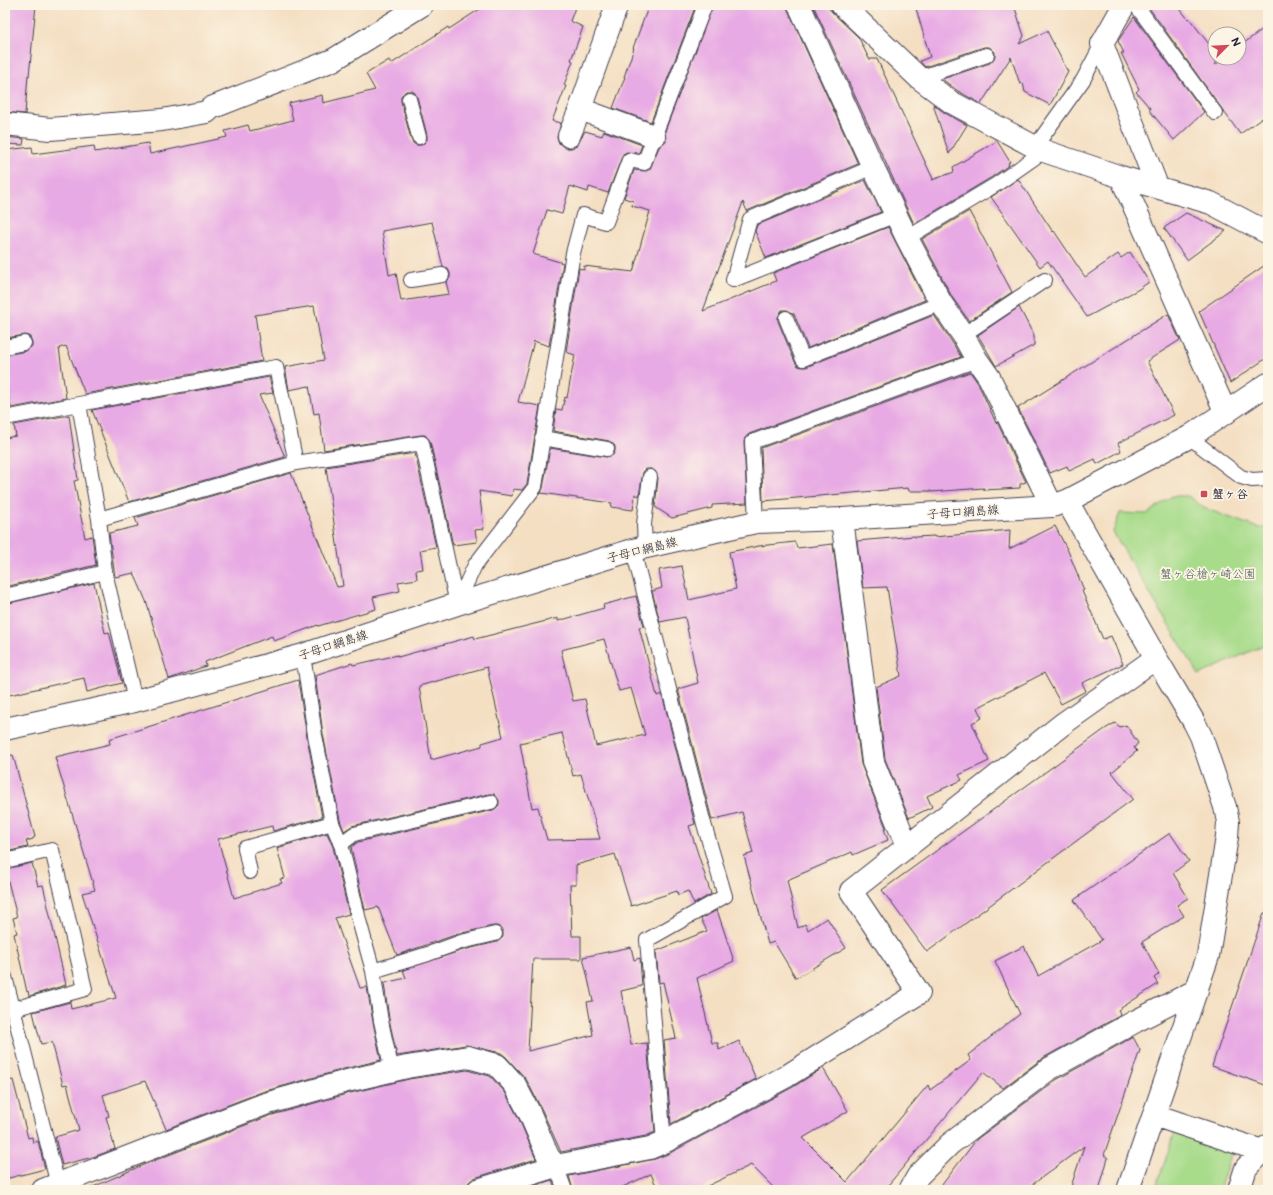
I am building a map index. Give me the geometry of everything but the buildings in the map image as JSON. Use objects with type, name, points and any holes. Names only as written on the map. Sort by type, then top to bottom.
[{"type":"street","points":[[5,124],[50,129],[162,120],[207,112],[211,108],[333,60],[422,5]]},
{"type":"street","points":[[569,136],[617,5]]},
{"type":"street","points":[[799,5],[873,167],[907,238],[941,303],[989,377],[1059,504],[1156,658],[1194,722],[1201,736],[1225,807],[1228,822],[1227,837],[1208,956],[1128,1190]]},
{"type":"street","points":[[842,5],[919,78],[951,102],[1039,149],[1121,177],[1157,186],[1211,203],[1268,232]]},
{"type":"street","points":[[1124,5],[1102,44],[1157,186]]},
{"type":"street","points":[[580,109],[654,136]]},
{"type":"street","points":[[1121,177],[1226,413]]},
{"type":"street","name":"子母口綱島線","points":[[5,729],[135,701],[303,655],[457,604],[639,549],[756,522],[842,519],[1059,504],[1189,437],[1268,384]]},
{"type":"street","points":[[842,519],[873,762],[906,846]]},
{"type":"street","points":[[478,1190],[556,1166],[650,1148],[664,1142],[787,1076],[919,993],[851,891],[906,846],[1064,723],[1156,658]]},
{"type":"street","points":[[910,1190],[918,1176],[950,1144],[1049,1069],[1136,1021],[1197,990]]},
{"type":"street","points":[[50,1187],[265,1104],[348,1081],[407,1067],[468,1057],[497,1065],[515,1085],[530,1114],[548,1156],[556,1166]]},
{"type":"street","points":[[1154,1114],[1265,1148],[1246,1168],[1239,1190]]},
{"type":"lane","points":[[457,604],[475,565],[535,487],[574,253],[583,215],[606,222],[629,160],[644,163],[705,5]]},
{"type":"lane","points":[[1136,5],[1215,113]]},
{"type":"lane","points":[[907,238],[997,184],[1039,149],[1083,80],[1102,44]]},
{"type":"lane","points":[[919,78],[986,55]]},
{"type":"lane","points":[[409,99],[419,137]]},
{"type":"lane","points":[[873,167],[750,219],[733,280],[896,215]]},
{"type":"lane","points":[[411,280],[442,275]]},
{"type":"lane","points":[[963,335],[1045,280]]},
{"type":"lane","points":[[786,318],[803,359],[941,303]]},
{"type":"lane","points":[[5,347],[24,343]]},
{"type":"lane","points":[[756,522],[752,442],[977,360]]},
{"type":"lane","points":[[5,418],[276,367],[296,463]]},
{"type":"lane","points":[[79,404],[99,519],[105,572],[135,701]]},
{"type":"lane","points":[[1189,437],[1241,477],[1252,480],[1268,479]]},
{"type":"lane","points":[[542,438],[607,449]]},
{"type":"lane","points":[[99,519],[296,463],[422,443],[457,604]]},
{"type":"lane","points":[[650,477],[639,549],[704,824],[725,896],[647,940],[664,1142]]},
{"type":"lane","points":[[5,596],[105,572]]},
{"type":"lane","points":[[303,655],[315,735],[332,823],[341,844],[360,924],[374,972],[381,1021],[392,1071]]},
{"type":"lane","points":[[341,844],[354,834],[491,802]]},
{"type":"lane","points":[[250,872],[245,848],[332,823]]},
{"type":"lane","points":[[5,861],[52,850],[85,989],[13,1009]]},
{"type":"lane","points":[[374,972],[461,942],[495,934]]},
{"type":"lane","points":[[5,977],[50,1187]]},
{"type":"lane","points":[[556,1166],[565,1190]]},
{"type":"green space","name":"蟹ヶ谷槍ヶ崎公園","points":[[1172,496],[1188,496],[1204,508],[1258,528],[1268,527],[1268,643],[1199,675],[1113,532],[1120,513],[1147,514]]},
{"type":"green space","points":[[1175,1132],[1232,1152],[1219,1190],[1155,1190]]},
{"type":"place","name":"蟹ヶ谷","points":[[1204,494]]}]
